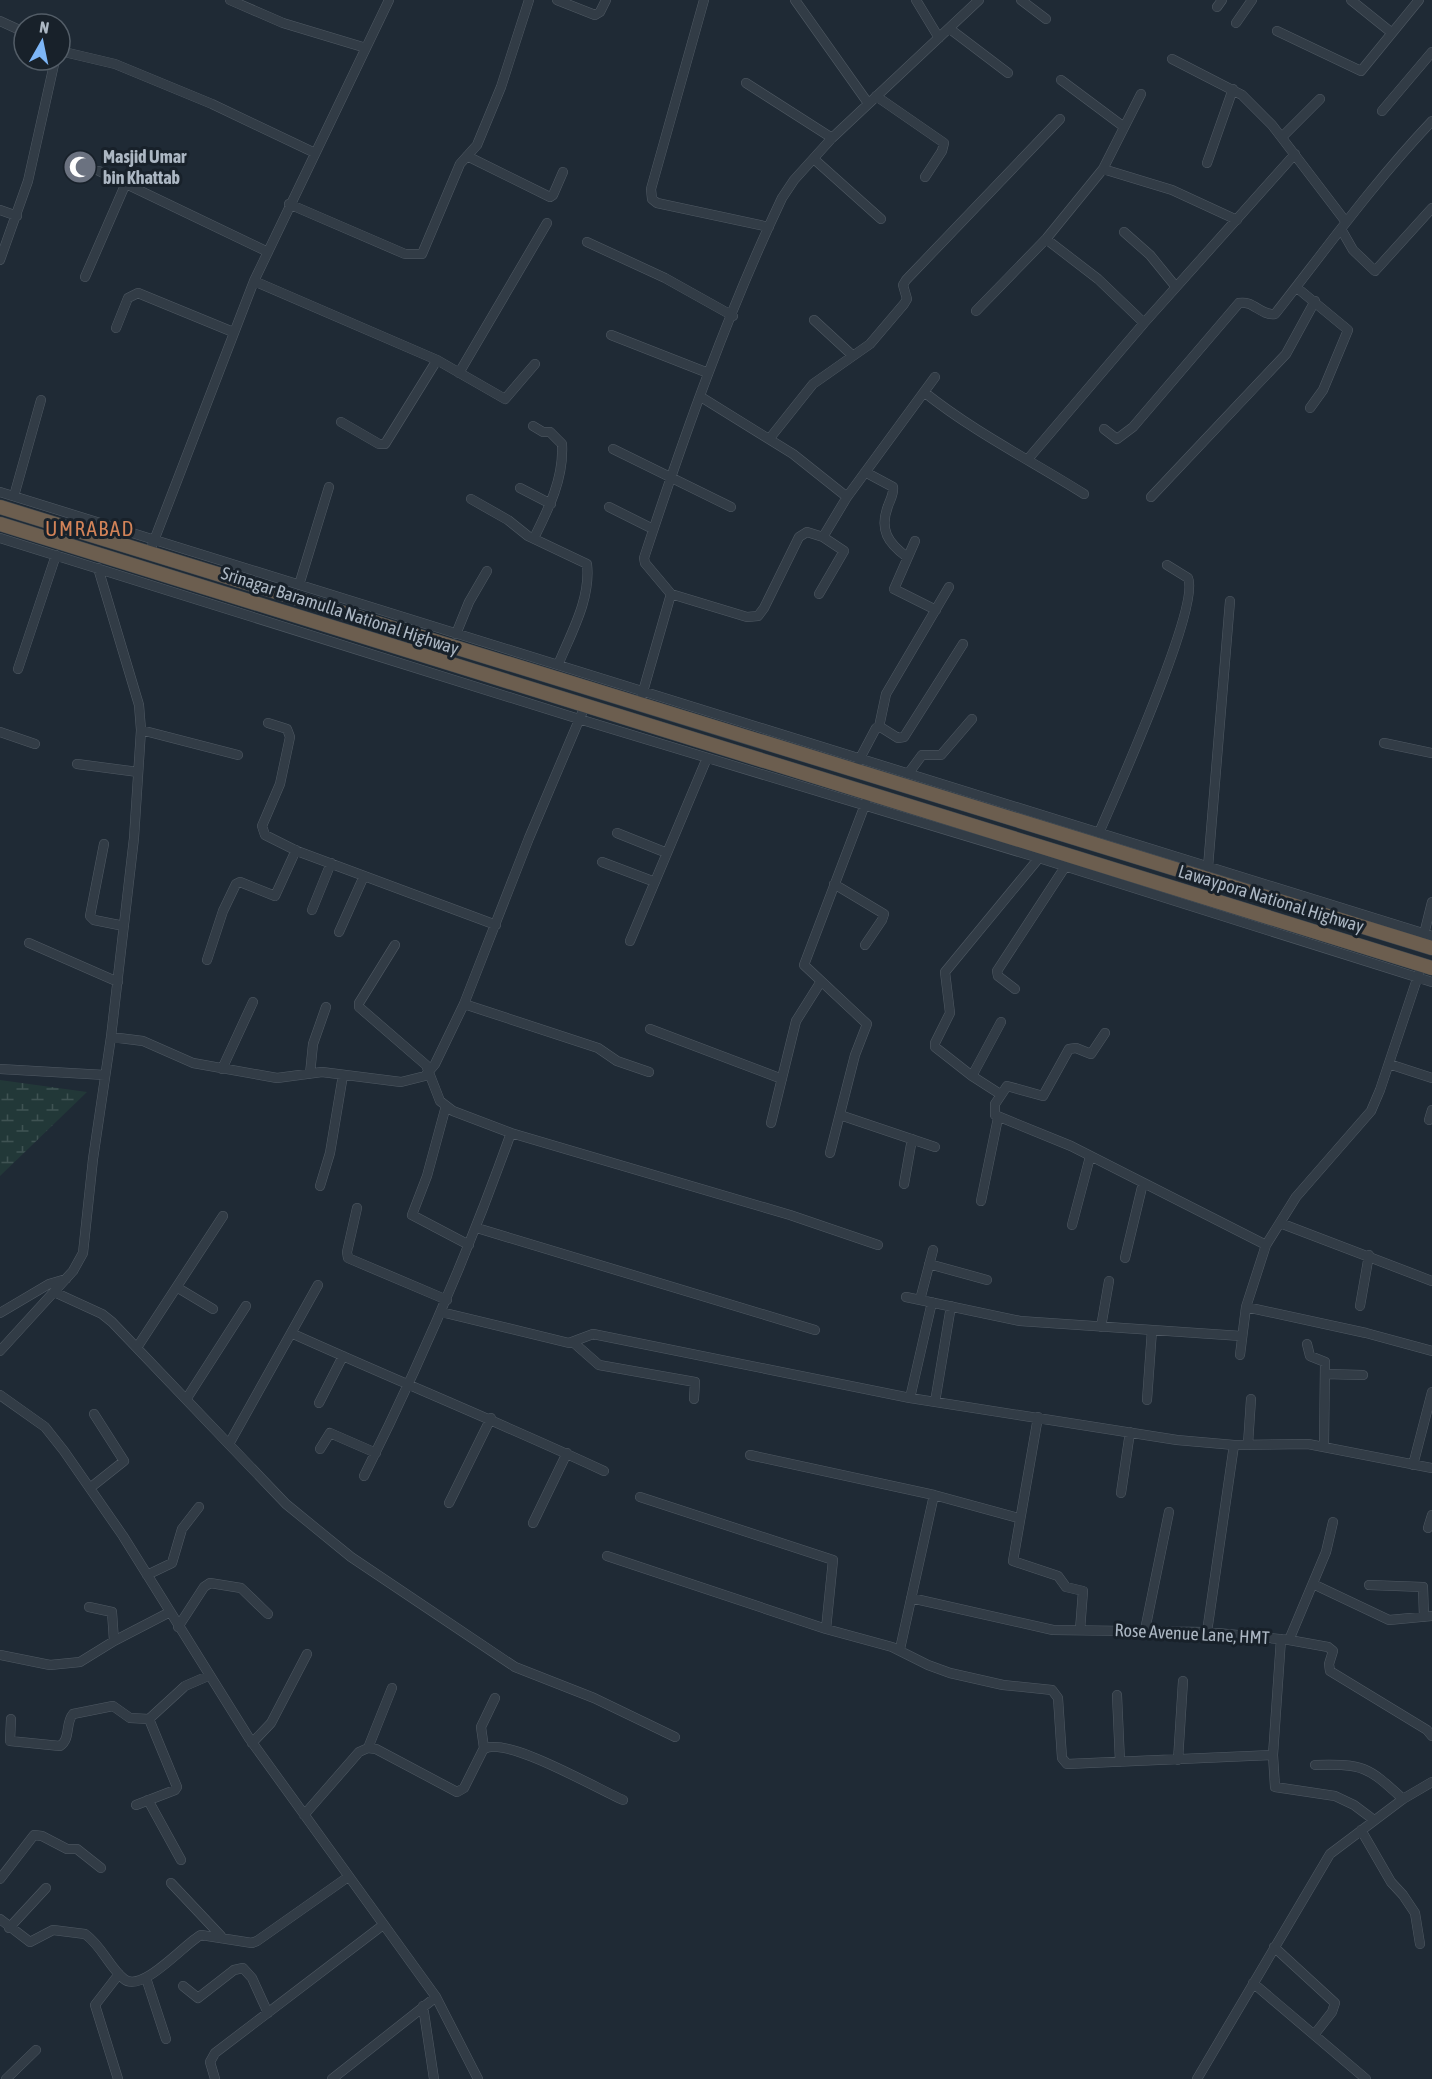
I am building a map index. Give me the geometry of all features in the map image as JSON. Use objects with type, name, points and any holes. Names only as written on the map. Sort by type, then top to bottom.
[{"type":"highway","points":[[0,507],[151,545],[430,641],[641,697],[856,764],[1104,847],[1432,948]]},
{"type":"highway","name":"Srinagar Baramulla National Highway","points":[[0,524],[272,616],[582,712],[669,731],[867,800]]},
{"type":"highway","name":"Lawaypora National Highway","points":[[867,800],[1099,864],[1424,970]]},
{"type":"highway","points":[[1099,864],[1104,847]]},
{"type":"street","points":[[230,0],[283,23],[366,48]]},
{"type":"street","points":[[151,545],[254,281],[389,0]]},
{"type":"street","points":[[289,204],[405,254],[417,256],[424,250],[460,164],[477,145],[501,87],[530,0]]},
{"type":"street","points":[[557,0],[595,15],[600,12],[606,0]]},
{"type":"street","points":[[704,0],[651,189],[652,199],[657,203],[769,227]]},
{"type":"street","points":[[795,0],[872,99],[944,143],[942,151],[925,177]]},
{"type":"street","points":[[916,0],[939,38]]},
{"type":"street","points":[[819,594],[844,552],[823,537],[810,532],[800,535],[758,616],[741,615],[671,594],[644,560],[670,475],[701,397],[708,373],[769,227],[788,188],[832,138],[979,0]]},
{"type":"street","points":[[1021,0],[1046,19]]},
{"type":"street","points":[[1236,23],[1252,0]]},
{"type":"street","points":[[1352,0],[1392,33]]},
{"type":"street","points":[[1277,31],[1358,71],[1366,68],[1419,0]]},
{"type":"street","points":[[950,29],[1008,73]]},
{"type":"street","points":[[1382,111],[1432,52]]},
{"type":"street","points":[[72,54],[115,64],[212,104],[315,153]]},
{"type":"street","points":[[1172,59],[1233,89],[1258,110],[1295,154],[1343,226],[1353,250],[1375,271],[1432,208]]},
{"type":"street","points":[[0,260],[28,181],[52,72]]},
{"type":"street","points":[[1061,80],[1124,127]]},
{"type":"street","points":[[746,83],[832,138]]},
{"type":"street","points":[[1207,164],[1233,89]]},
{"type":"street","points":[[976,311],[1046,239],[1103,169],[1141,94]]},
{"type":"street","points":[[1282,137],[1320,99]]},
{"type":"street","points":[[770,438],[813,384],[870,344],[907,299],[903,285],[906,280],[1060,119]]},
{"type":"street","points":[[1104,429],[1117,439],[1133,428],[1239,303],[1247,302],[1272,315],[1414,138],[1432,121]]},
{"type":"street","points":[[1028,459],[1144,323],[1295,154]]},
{"type":"street","points":[[467,156],[550,197],[563,172]]},
{"type":"street","points":[[815,160],[881,219]]},
{"type":"street","points":[[1103,169],[1172,190],[1237,220]]},
{"type":"street","points":[[99,171],[268,252]]},
{"type":"street","points":[[85,277],[126,183]]},
{"type":"street","points":[[0,210],[16,216]]},
{"type":"street","points":[[459,373],[547,223]]},
{"type":"street","points":[[1124,232],[1150,255],[1176,287]]},
{"type":"street","points":[[1046,239],[1098,279],[1144,323]]},
{"type":"street","points":[[587,242],[665,278],[733,316]]},
{"type":"street","points":[[254,281],[437,360],[505,399],[535,364]]},
{"type":"street","points":[[1296,287],[1344,326],[1348,333],[1323,390],[1310,408]]},
{"type":"street","points":[[116,328],[128,298],[138,293],[233,332]]},
{"type":"street","points":[[1151,497],[1286,354],[1315,301]]},
{"type":"street","points":[[814,320],[852,356]]},
{"type":"street","points":[[611,336],[708,373]]},
{"type":"street","points":[[341,422],[380,444],[385,444],[437,360]]},
{"type":"street","points":[[823,537],[847,497],[935,377]]},
{"type":"street","points":[[924,392],[974,430],[1028,459],[1084,494]]},
{"type":"street","points":[[701,397],[770,438],[847,497]]},
{"type":"street","points":[[14,496],[41,400]]},
{"type":"street","points":[[533,426],[543,432],[550,432],[562,444],[563,462],[551,504],[534,538]]},
{"type":"street","points":[[614,449],[731,507]]},
{"type":"street","points":[[865,472],[893,487],[885,516],[885,532],[892,546],[907,557]]},
{"type":"street","points":[[299,585],[329,488]]},
{"type":"street","points":[[520,488],[551,504]]},
{"type":"street","points":[[0,492],[151,545],[299,585],[558,665],[641,697],[671,594]]},
{"type":"street","points":[[471,499],[534,538],[587,564],[588,574],[584,600],[558,665]]},
{"type":"street","points":[[609,507],[653,529]]},
{"type":"street","points":[[0,538],[272,616]]},
{"type":"street","points":[[915,541],[894,589],[936,610]]},
{"type":"street","points":[[18,669],[56,555]]},
{"type":"street","points":[[1099,833],[1172,656],[1189,593],[1188,578],[1167,565]]},
{"type":"street","points":[[0,1351],[66,1279],[78,1264],[83,1253],[118,982],[141,730],[139,705],[98,567]]},
{"type":"street","points":[[456,634],[469,602],[488,571]]},
{"type":"street","points":[[949,587],[886,694],[879,727],[871,735],[856,764],[908,774],[1428,935],[1432,902]]},
{"type":"street","points":[[1208,867],[1230,601]]},
{"type":"street","points":[[879,727],[898,738],[903,737],[963,644]]},
{"type":"street","points":[[111,1037],[143,1041],[193,1063],[277,1078],[310,1074],[343,1075],[401,1082],[421,1079],[430,1071],[464,1004],[529,838],[582,712],[707,758],[867,800],[804,965],[820,983],[867,1024],[855,1055],[830,1153]]},
{"type":"street","points":[[908,774],[922,755],[941,755],[972,719]]},
{"type":"street","points":[[268,723],[287,729],[290,736],[281,778],[262,830],[270,839],[496,925]]},
{"type":"street","points":[[141,730],[238,755]]},
{"type":"street","points":[[0,732],[35,744]]},
{"type":"street","points":[[1384,743],[1432,753]]},
{"type":"street","points":[[630,941],[707,758]]},
{"type":"street","points":[[77,764],[138,772]]},
{"type":"street","points":[[915,814],[1065,867],[1424,970],[1432,982]]},
{"type":"street","points":[[617,833],[667,853]]},
{"type":"street","points":[[104,844],[90,916],[95,920],[124,926]]},
{"type":"street","points":[[207,960],[223,911],[236,884],[240,882],[275,896],[296,850]]},
{"type":"street","points":[[1000,1094],[972,1076],[935,1047],[950,1013],[945,972],[1039,858]]},
{"type":"street","points":[[602,862],[655,882]]},
{"type":"street","points":[[312,910],[331,863]]},
{"type":"street","points":[[1015,989],[998,976],[997,971],[1065,867]]},
{"type":"street","points":[[339,932],[364,876]]},
{"type":"street","points":[[834,884],[884,914],[865,945]]},
{"type":"street","points":[[29,943],[118,982]]},
{"type":"street","points":[[394,945],[359,1003],[359,1007],[430,1071],[436,1096],[446,1106],[511,1132],[790,1215],[878,1245]]},
{"type":"street","points":[[1240,1355],[1246,1307],[1266,1245],[1310,1179],[1371,1111],[1424,970]]},
{"type":"street","points":[[771,1124],[796,1021],[820,983]]},
{"type":"street","points":[[222,1069],[253,1002]]},
{"type":"street","points":[[464,1004],[598,1048],[617,1061],[649,1072]]},
{"type":"street","points":[[310,1074],[313,1044],[326,1007]]},
{"type":"street","points":[[972,1076],[1001,1022]]},
{"type":"street","points":[[650,1029],[782,1079]]},
{"type":"street","points":[[1105,1034],[1091,1054],[1076,1048],[1069,1049],[1043,1096],[1037,1097],[1009,1085],[1000,1094],[993,1109],[998,1118],[1062,1142],[1266,1245]]},
{"type":"street","points":[[1389,1064],[1432,1078]]},
{"type":"street","points":[[0,1069],[105,1075]]},
{"type":"street","points":[[320,1186],[330,1153],[343,1075]]},
{"type":"street","points":[[446,1106],[427,1176],[412,1215],[469,1245]]},
{"type":"street","points":[[1429,1120],[1432,1110]]},
{"type":"street","points":[[840,1115],[935,1147]]},
{"type":"street","points":[[981,1201],[998,1118]]},
{"type":"street","points":[[364,1476],[409,1386],[447,1300],[477,1228],[511,1132]]},
{"type":"street","points":[[904,1184],[912,1139]]},
{"type":"street","points":[[1072,1225],[1090,1156]]},
{"type":"street","points":[[1125,1258],[1143,1183]]},
{"type":"street","points":[[357,1208],[347,1252],[348,1258],[447,1300]]},
{"type":"street","points":[[138,1346],[223,1216]]},
{"type":"street","points":[[1280,1223],[1369,1255],[1432,1281]]},
{"type":"street","points":[[477,1228],[815,1330]]},
{"type":"street","points":[[920,1300],[933,1250]]},
{"type":"street","points":[[1360,1306],[1369,1255]]},
{"type":"street","points":[[929,1264],[987,1280]]},
{"type":"street","points":[[0,1313],[49,1284],[66,1279]]},
{"type":"street","points":[[1101,1327],[1109,1281]]},
{"type":"street","points":[[229,1444],[318,1285]]},
{"type":"street","points":[[178,1288],[213,1309]]},
{"type":"street","points":[[54,1292],[102,1314],[138,1346],[229,1444],[310,1525],[389,1585],[515,1667],[594,1698],[675,1737]]},
{"type":"street","points":[[906,1297],[1020,1321],[1241,1336]]},
{"type":"street","points":[[910,1398],[932,1302]]},
{"type":"street","points":[[187,1398],[246,1306]]},
{"type":"street","points":[[936,1402],[951,1306]]},
{"type":"street","points":[[1246,1307],[1366,1333],[1432,1352]]},
{"type":"street","points":[[441,1312],[573,1343],[586,1357],[599,1365],[695,1382],[694,1399]]},
{"type":"street","points":[[1146,1400],[1152,1330]]},
{"type":"street","points":[[291,1333],[409,1386],[491,1418],[604,1471]]},
{"type":"street","points":[[573,1343],[586,1335],[593,1334],[910,1398],[1130,1432],[1234,1445],[1291,1443],[1432,1468]]},
{"type":"street","points":[[1307,1344],[1310,1356],[1323,1359],[1325,1374],[1324,1448]]},
{"type":"street","points":[[319,1403],[343,1356]]},
{"type":"street","points":[[1325,1374],[1363,1375]]},
{"type":"street","points":[[1413,1465],[1432,1392]]},
{"type":"street","points":[[0,1395],[45,1427],[90,1488],[252,1743],[436,1996],[478,2079]]},
{"type":"street","points":[[1248,1444],[1251,1399]]},
{"type":"street","points":[[90,1488],[124,1461],[94,1414]]},
{"type":"street","points":[[1038,1417],[1018,1518],[1013,1561],[1058,1576],[1066,1587],[1083,1591],[1080,1630]]},
{"type":"street","points":[[448,1503],[491,1418]]},
{"type":"street","points":[[1121,1493],[1130,1432]]},
{"type":"street","points":[[320,1449],[330,1433],[376,1453]]},
{"type":"street","points":[[1207,1632],[1234,1445]]},
{"type":"street","points":[[533,1523],[567,1454]]},
{"type":"street","points":[[750,1455],[934,1495],[1018,1518]]},
{"type":"street","points":[[900,1649],[934,1495]]},
{"type":"street","points":[[640,1497],[833,1560],[826,1629]]},
{"type":"street","points":[[147,1575],[172,1563],[182,1529],[199,1507]]},
{"type":"street","points":[[1146,1630],[1169,1512]]},
{"type":"street","points":[[1428,1528],[1432,1515]]},
{"type":"street","points":[[1333,1522],[1313,1584],[1285,1640],[1273,1755],[1276,1789],[1335,1796],[1354,1805],[1374,1820]]},
{"type":"street","points":[[607,1556],[826,1629],[900,1649],[921,1662],[950,1673],[1003,1685],[1044,1688],[1056,1692],[1064,1763],[1273,1755]]},
{"type":"street","points":[[178,1627],[204,1587],[210,1583],[241,1588],[267,1614]]},
{"type":"street","points":[[1313,1584],[1382,1618],[1396,1620],[1428,1616],[1423,1587],[1369,1585]]},
{"type":"street","name":"Rose Avenue Lane, HMT","points":[[911,1598],[1043,1628],[1207,1632],[1285,1640],[1331,1648],[1330,1671],[1427,1730],[1432,1736]]},
{"type":"street","points":[[89,1607],[112,1612],[114,1641]]},
{"type":"street","points":[[0,1655],[33,1663],[80,1662],[114,1641],[170,1612]]},
{"type":"street","points":[[252,1743],[272,1723],[307,1654]]},
{"type":"street","points":[[11,1719],[10,1741],[56,1747],[63,1745],[66,1740],[73,1714],[113,1706],[130,1718],[149,1719],[186,1686],[208,1676]]},
{"type":"street","points":[[1178,1760],[1183,1681]]},
{"type":"street","points":[[368,1748],[392,1689]]},
{"type":"street","points":[[1117,1695],[1120,1762]]},
{"type":"street","points":[[304,1815],[359,1752],[368,1748],[376,1749],[457,1792],[464,1788],[484,1748],[481,1727],[495,1698]]},
{"type":"street","points":[[136,1805],[175,1790],[177,1786],[149,1719]]},
{"type":"street","points":[[484,1748],[495,1746],[543,1760],[623,1800]]},
{"type":"street","points":[[1315,1765],[1362,1767],[1374,1773],[1403,1799]]},
{"type":"street","points":[[1197,2079],[1322,1864],[1330,1854],[1374,1820],[1432,1782]]},
{"type":"street","points":[[148,1800],[181,1860]]},
{"type":"street","points":[[1361,1830],[1391,1882],[1403,1894],[1415,1912],[1420,1944]]},
{"type":"street","points":[[1,1876],[34,1835],[42,1836],[63,1848],[77,1849],[101,1868]]},
{"type":"street","points":[[0,1919],[30,1942],[53,1929],[85,1934],[119,1974],[131,1982],[146,1978],[196,1937],[207,1935],[252,1943],[257,1941],[348,1877]]},
{"type":"street","points":[[171,1883],[221,1936]]},
{"type":"street","points":[[9,1928],[46,1888]]},
{"type":"street","points":[[215,2079],[210,2062],[215,2053],[383,1925]]},
{"type":"street","points":[[1274,1947],[1335,2003],[1332,2012],[1314,2035]]},
{"type":"street","points":[[183,1986],[198,1998],[234,1970],[243,1968],[252,1978],[268,2013]]},
{"type":"street","points":[[118,2079],[95,2005],[119,1974]]},
{"type":"street","points":[[146,1978],[166,2039]]},
{"type":"street","points":[[1253,1983],[1366,2079]]},
{"type":"street","points":[[332,2079],[436,1996]]},
{"type":"street","points":[[423,2006],[434,2079]]},
{"type":"street","points":[[6,2079],[36,2050]]},
{"type":"green space","points":[[0,1080],[87,1092],[0,1176]]},
{"type":"place","name":"Masjid Umar bin Khattab","points":[[80,167]]},
{"type":"district","name":"UMRABAD","points":[[90,529]]}]
